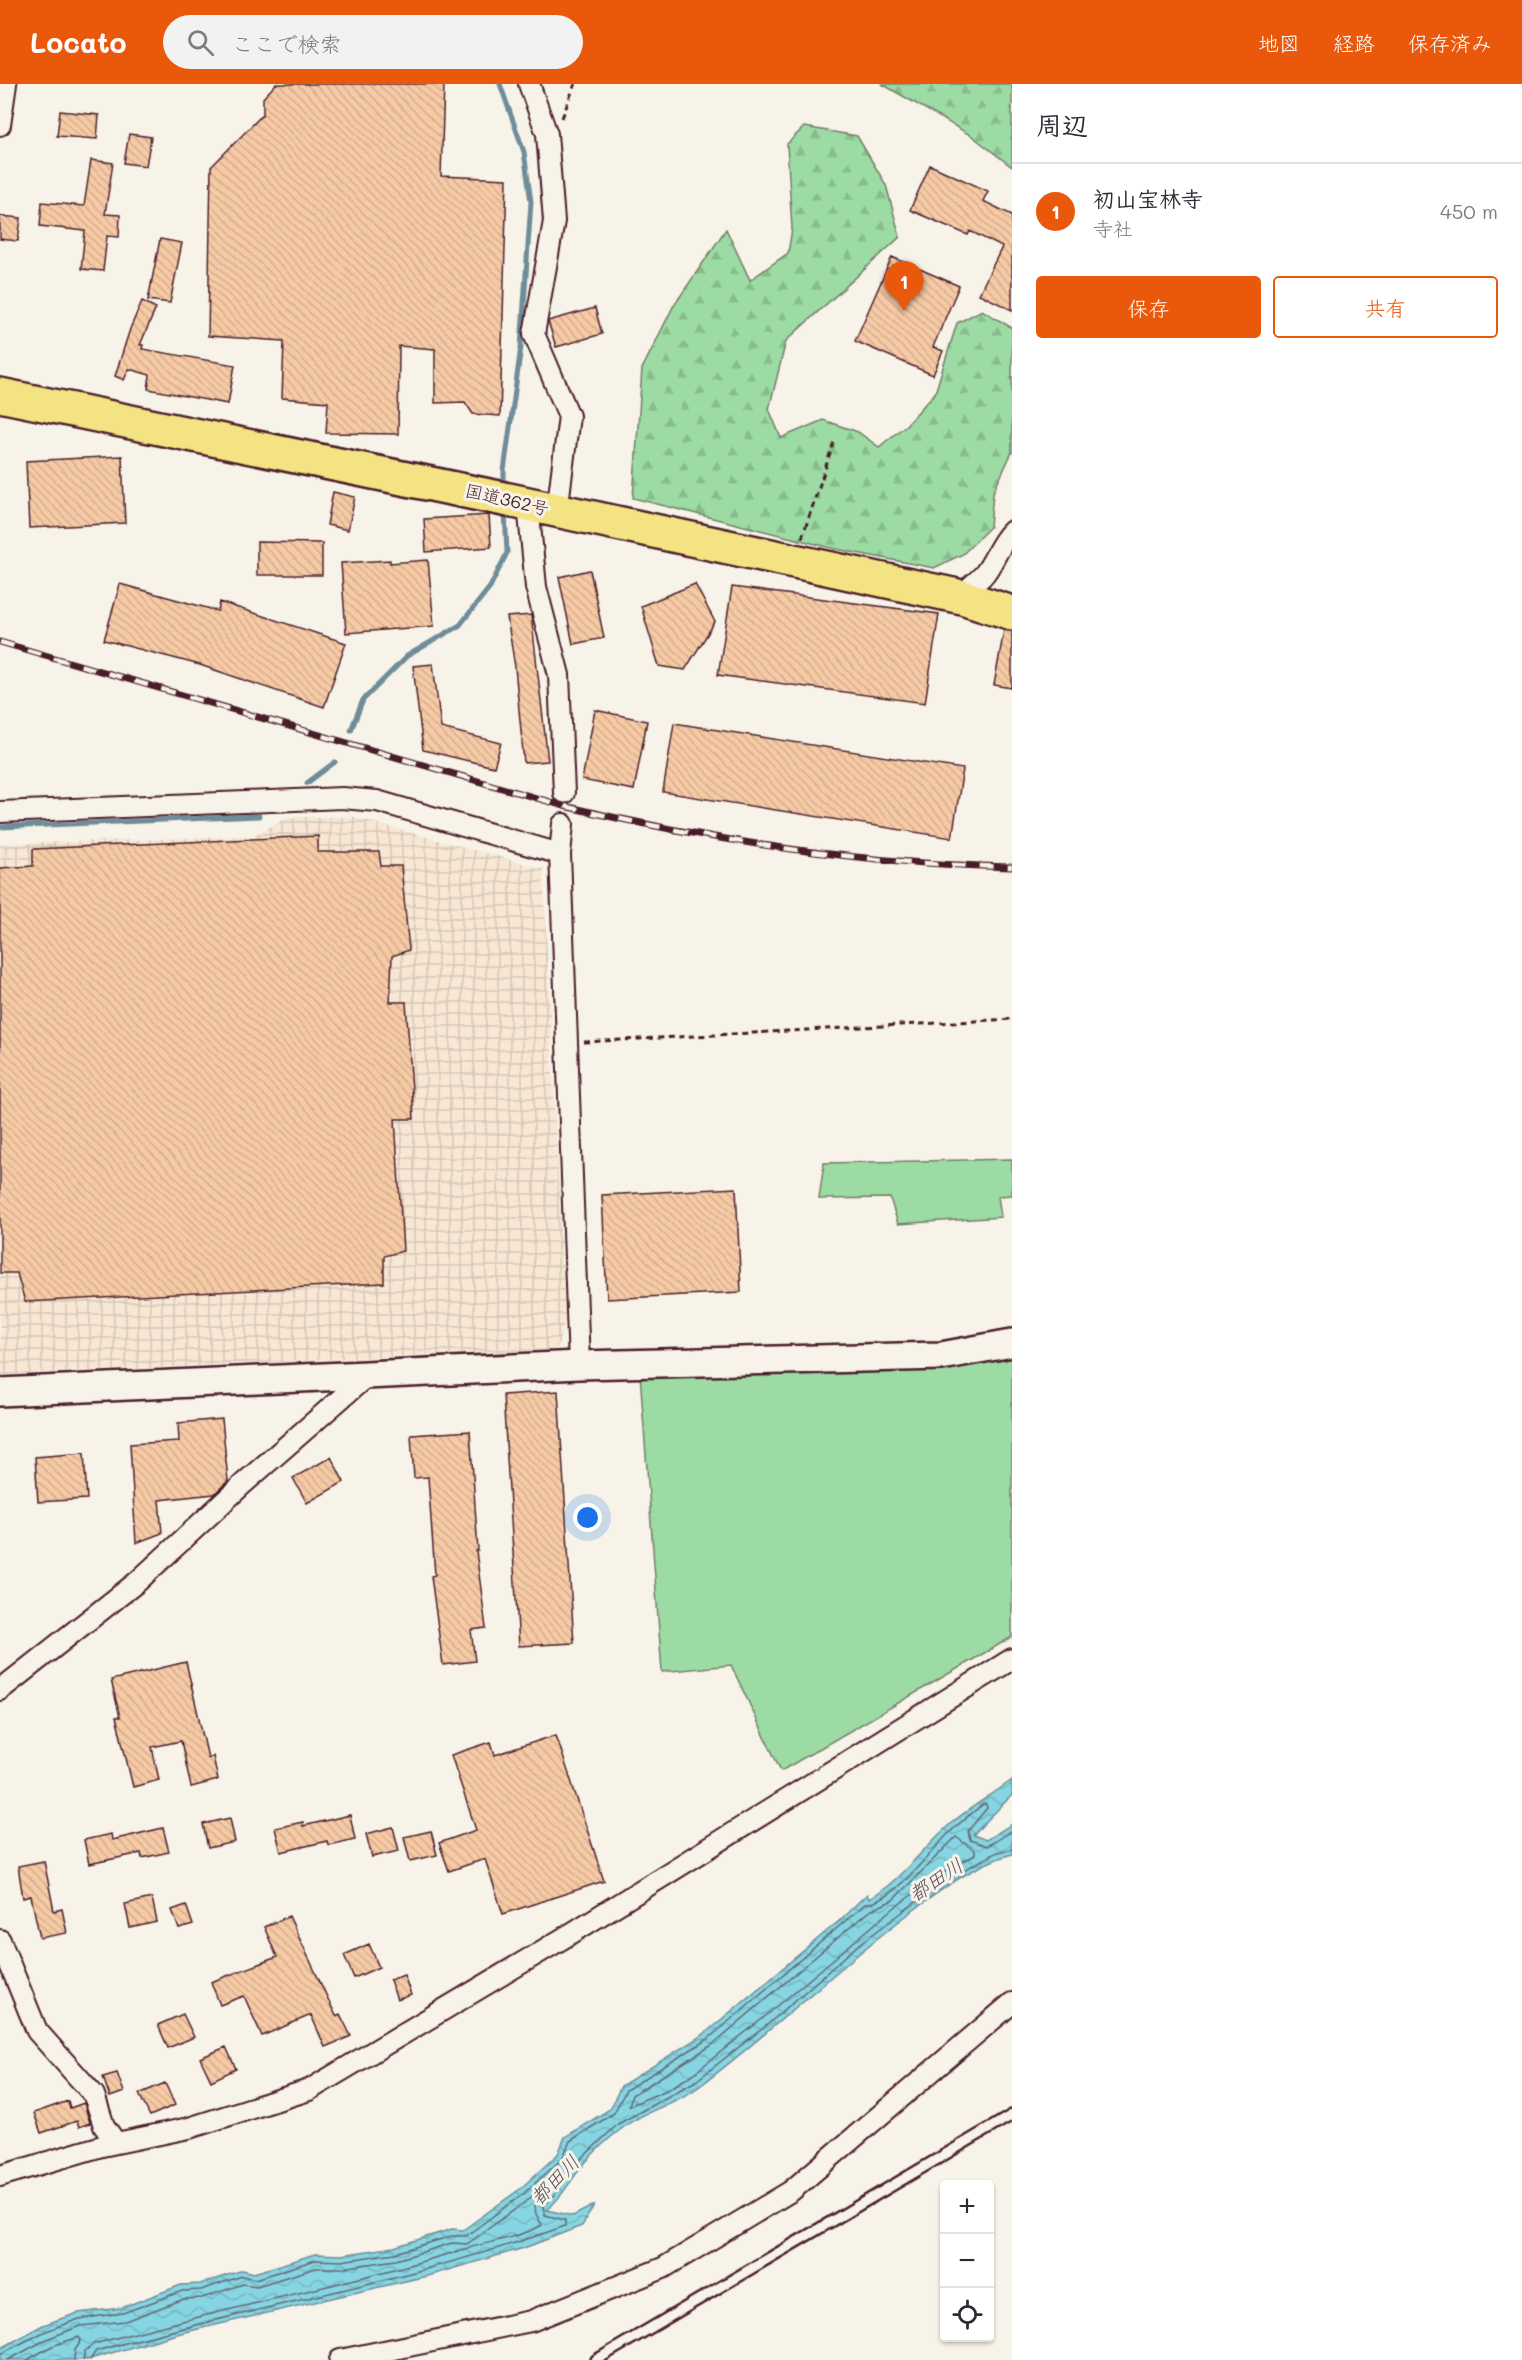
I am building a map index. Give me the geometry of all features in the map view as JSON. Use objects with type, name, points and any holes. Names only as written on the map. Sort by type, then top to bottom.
[{"type":"highway","name":"国道362号","points":[[8,403],[543,508],[962,597],[1012,613]]},
{"type":"street","points":[[0,126],[6,84]]},
{"type":"street","points":[[530,84],[547,134],[554,221],[534,334],[569,416],[543,508],[536,586],[559,675],[564,793]]},
{"type":"street","points":[[962,597],[968,587],[985,574],[1000,542],[1012,531]]},
{"type":"street","points":[[0,812],[342,798],[377,801],[560,854]]},
{"type":"street","points":[[563,824],[560,854],[579,1365]]},
{"type":"street","points":[[0,1392],[579,1365],[941,1356],[1012,1343]]},
{"type":"street","points":[[0,1690],[137,1582],[243,1484],[369,1374]]},
{"type":"street","points":[[0,2176],[116,2143],[189,2128],[309,2090],[572,1933],[968,1689],[1012,1659]]},
{"type":"street","points":[[0,1940],[37,2031],[94,2095],[104,2126],[116,2143]]},
{"type":"street","points":[[340,2360],[531,2321],[663,2268],[791,2191],[1012,2003]]},
{"type":"lane","points":[[596,2360],[1012,2115]]},
{"type":"path","points":[[794,562],[834,442]]},
{"type":"path","points":[[567,1043],[1012,1019]]},
{"type":"shaded area","points":[[288,817],[354,817],[543,869],[565,1319],[557,1349],[0,1375],[0,844],[253,836]]},
{"type":"green space","points":[[882,84],[1012,84],[1012,167],[972,136]]},
{"type":"green space","points":[[804,127],[857,136],[886,185],[900,237],[786,341],[769,409],[781,438],[823,420],[858,432],[879,447],[906,425],[935,393],[957,323],[982,310],[1012,328],[1012,452],[993,493],[990,527],[963,554],[934,568],[836,549],[633,498],[642,369],[673,307],[726,229],[750,280],[788,253],[792,229],[787,144]]},
{"type":"green space","points":[[1012,1159],[1012,1195],[998,1196],[1001,1217],[898,1224],[890,1198],[819,1199],[824,1163]]},
{"type":"green space","points":[[1012,1351],[1012,1637],[781,1771],[731,1665],[662,1672],[640,1374]]},
{"type":"water","name":"都田川","points":[[1012,1780],[1012,1795],[973,1835],[986,1840],[1012,1824],[1012,1854],[973,1870],[936,1893],[859,1953],[700,2086],[639,2117],[611,2137],[588,2159],[547,2210],[573,2216],[594,2205],[582,2226],[524,2248],[427,2276],[181,2333],[87,2360],[0,2360],[0,2349],[43,2325],[78,2313],[121,2308],[181,2285],[200,2284],[243,2270],[254,2273],[315,2254],[341,2255],[394,2247],[452,2229],[463,2230],[520,2189],[558,2154],[565,2137],[610,2109],[621,2086],[704,2034],[839,1921],[867,1894],[869,1899],[891,1883],[956,1820]]},
{"type":"building","points":[[276,84],[444,84],[441,176],[507,179],[500,416],[473,414],[465,402],[435,403],[435,349],[399,346],[398,434],[326,433],[328,402],[282,398],[284,341],[208,336],[211,167],[263,114],[263,98]]},
{"type":"building","points":[[60,111],[99,115],[97,139],[57,136]]},
{"type":"building","points":[[129,134],[151,137],[146,166],[124,163]]},
{"type":"building","points":[[91,160],[113,163],[105,214],[120,215],[119,237],[107,236],[103,271],[81,269],[85,231],[40,226],[42,202],[84,206]]},
{"type":"building","points":[[930,165],[988,191],[983,201],[1012,215],[1012,310],[979,294],[1002,247],[970,231],[968,235],[910,210]]},
{"type":"building","points":[[0,216],[21,218],[18,241],[0,239]]},
{"type":"building","points":[[160,239],[182,243],[170,303],[148,300]]},
{"type":"building","points":[[892,257],[959,286],[933,347],[943,351],[933,375],[855,341]]},
{"type":"building","points":[[142,301],[156,308],[140,345],[143,345],[142,349],[235,365],[228,404],[148,389],[150,375],[129,369],[124,380],[115,376],[130,329]]},
{"type":"building","points":[[595,308],[602,334],[556,347],[548,321]]},
{"type":"building","points":[[122,456],[125,523],[29,528],[26,461]]},
{"type":"building","points":[[333,492],[355,497],[348,530],[327,525]]},
{"type":"building","points":[[489,515],[491,547],[426,552],[424,519]]},
{"type":"building","points":[[257,542],[322,543],[322,575],[257,575]]},
{"type":"building","points":[[390,560],[390,563],[428,560],[434,626],[346,633],[341,563]]},
{"type":"building","points":[[590,570],[604,638],[573,644],[559,577]]},
{"type":"building","points":[[120,584],[218,611],[220,602],[346,643],[324,707],[200,665],[104,640]]},
{"type":"building","points":[[695,584],[715,622],[685,670],[659,666],[641,606]]},
{"type":"building","points":[[732,587],[939,614],[925,703],[718,675]]},
{"type":"building","points":[[531,615],[548,761],[524,763],[515,667],[507,617]]},
{"type":"building","points":[[1004,630],[1012,631],[1012,688],[994,685]]},
{"type":"building","points":[[433,664],[441,728],[501,743],[494,767],[423,750],[413,666]]},
{"type":"building","points":[[595,710],[647,721],[634,790],[582,780]]},
{"type":"building","points":[[674,723],[963,769],[952,838],[663,792]]},
{"type":"building","points":[[318,836],[318,852],[379,852],[381,866],[401,866],[409,950],[392,956],[390,1002],[406,1002],[414,1119],[395,1119],[403,1251],[384,1256],[384,1283],[25,1302],[17,1273],[0,1273],[0,868],[33,866],[33,849]]},
{"type":"building","points":[[736,1188],[741,1292],[607,1299],[602,1195]]},
{"type":"building","points":[[558,1391],[574,1643],[519,1646],[503,1395]]},
{"type":"building","points":[[222,1419],[228,1481],[214,1494],[159,1500],[162,1533],[136,1543],[130,1444],[179,1441],[178,1423]]},
{"type":"building","points":[[470,1431],[478,1551],[476,1551],[486,1628],[471,1630],[475,1661],[443,1665],[431,1576],[435,1575],[428,1477],[414,1478],[411,1435]]},
{"type":"building","points":[[84,1453],[87,1499],[38,1502],[35,1457]]},
{"type":"building","points":[[331,1457],[344,1482],[307,1503],[293,1478]]},
{"type":"building","points":[[186,1662],[208,1758],[213,1756],[218,1780],[191,1787],[181,1741],[152,1747],[159,1780],[133,1787],[116,1717],[120,1717],[111,1680]]},
{"type":"building","points":[[556,1735],[604,1881],[503,1914],[485,1859],[449,1871],[439,1843],[476,1830],[451,1755],[491,1742],[495,1755]]},
{"type":"building","points":[[350,1815],[355,1839],[328,1845],[327,1841],[281,1852],[275,1828],[303,1822],[303,1826]]},
{"type":"building","points":[[230,1818],[235,1842],[208,1848],[203,1824]]},
{"type":"building","points":[[393,1827],[399,1851],[372,1857],[366,1834]]},
{"type":"building","points":[[163,1828],[169,1852],[142,1858],[141,1853],[89,1864],[84,1840],[111,1834],[112,1840]]},
{"type":"building","points":[[431,1831],[437,1855],[410,1861],[404,1837]]},
{"type":"building","points":[[44,1861],[54,1911],[62,1909],[67,1933],[40,1938],[31,1896],[23,1898],[18,1866]]},
{"type":"building","points":[[152,1898],[157,1922],[130,1928],[125,1904]]},
{"type":"building","points":[[186,1905],[193,1925],[179,1929],[172,1910]]},
{"type":"building","points":[[289,1916],[336,2016],[340,2014],[351,2036],[325,2047],[311,2015],[262,2036],[244,1996],[220,2005],[211,1982],[277,1957],[264,1927]]},
{"type":"building","points":[[369,1944],[379,1967],[354,1978],[344,1955]]},
{"type":"building","points":[[404,1975],[411,1995],[397,2000],[390,1980]]},
{"type":"building","points":[[183,2014],[194,2037],[168,2048],[158,2025]]},
{"type":"building","points":[[226,2047],[236,2069],[211,2081],[200,2058]]},
{"type":"building","points":[[117,2073],[124,2092],[110,2097],[103,2077]]},
{"type":"building","points":[[165,2083],[175,2105],[150,2116],[139,2094]]},
{"type":"building","points":[[68,2101],[70,2108],[84,2103],[90,2123],[79,2127],[77,2121],[41,2133],[34,2113]]},
{"type":"waterway","points":[[500,84],[524,152],[531,202],[521,347],[504,471],[504,487]]},
{"type":"waterway","points":[[351,730],[363,700],[407,656],[460,625],[490,587],[507,553],[505,511]]},
{"type":"waterway","points":[[307,783],[335,762]]},
{"type":"waterway","points":[[0,827],[259,816]]},
{"type":"railway","points":[[0,642],[564,806],[619,819],[731,840],[843,856],[1012,867]]},
{"type":"place","name":"初山宝林寺","points":[[904,311]]}]
